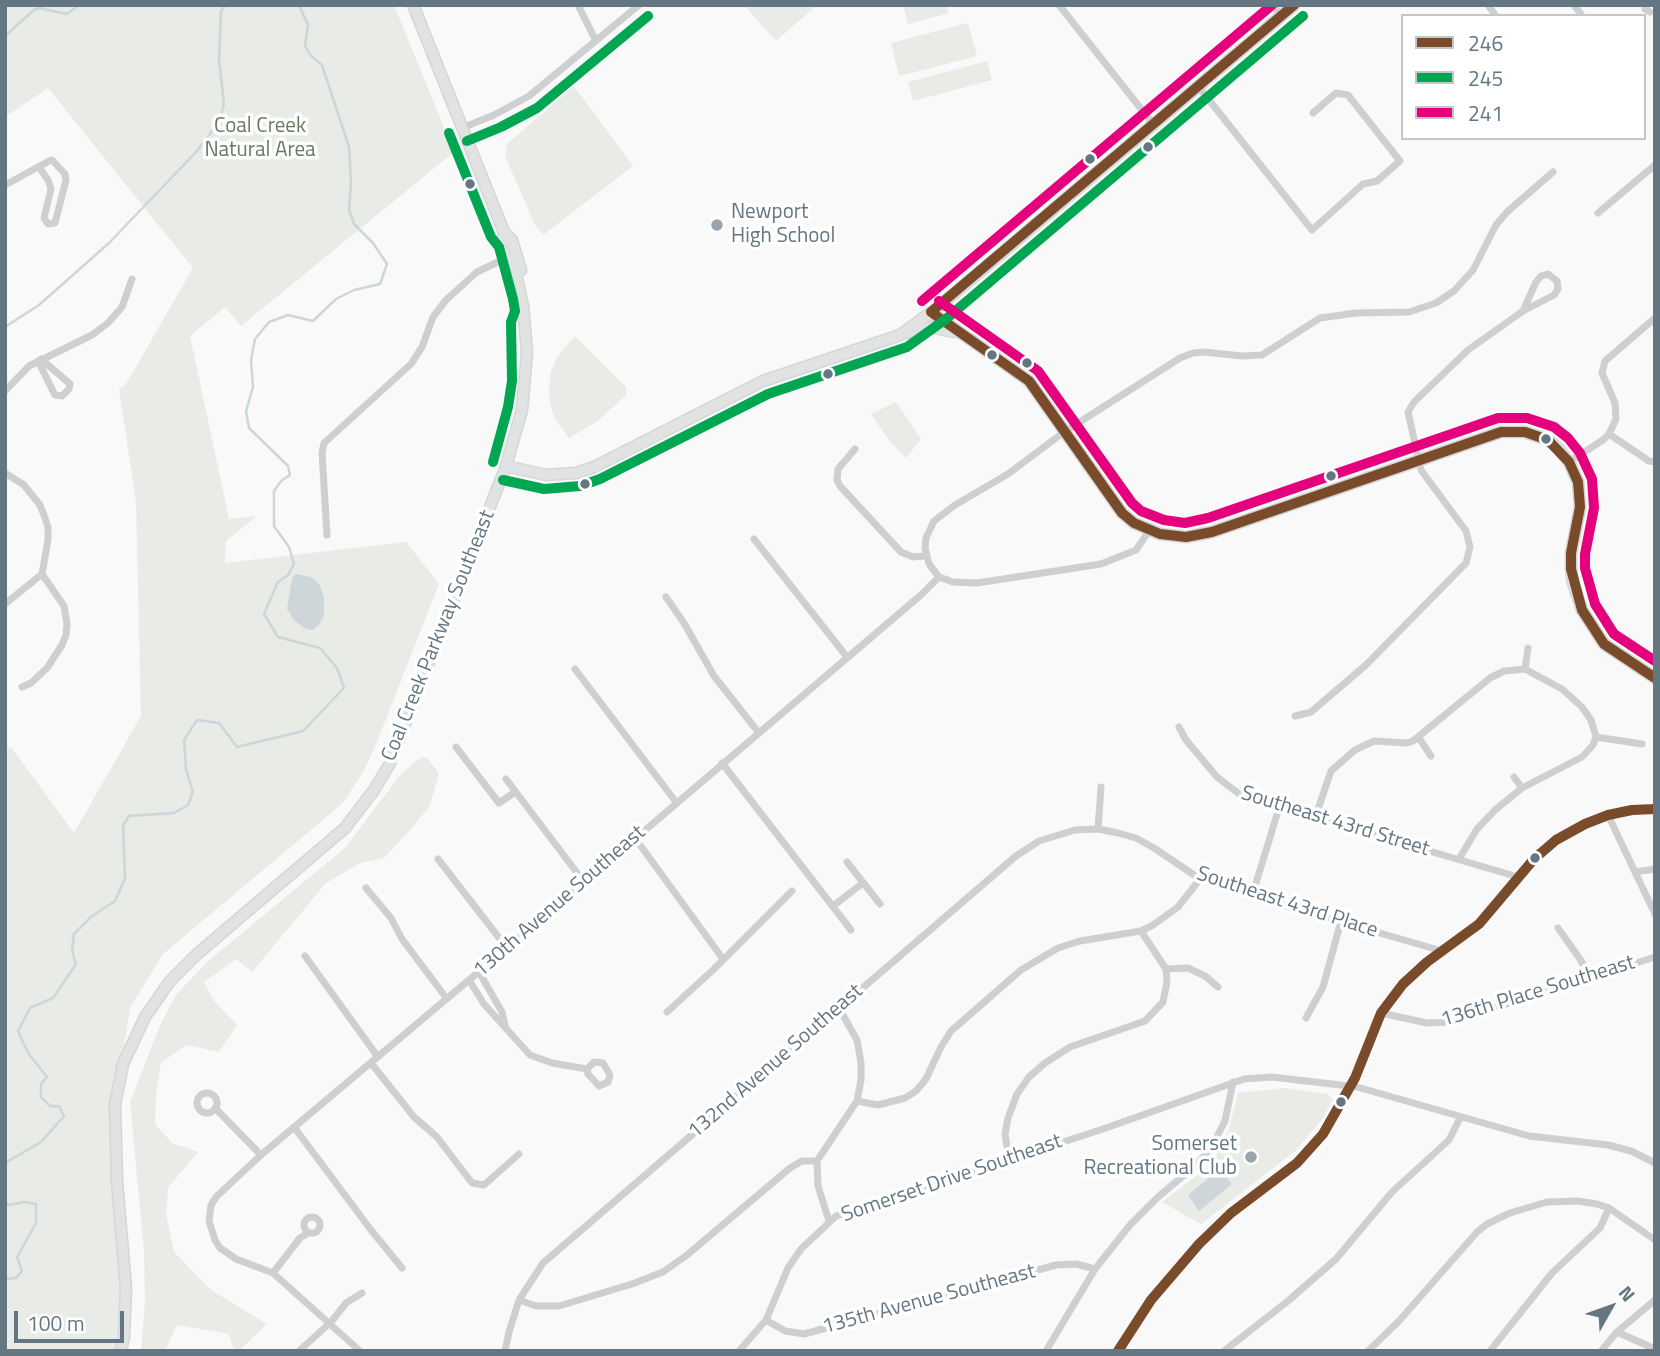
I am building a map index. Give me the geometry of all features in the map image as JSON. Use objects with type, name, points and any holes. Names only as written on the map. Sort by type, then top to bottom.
[{"type":"main road","name":"Coal Creek Parkway Southeast","points":[[413,5],[504,232],[512,240],[522,271],[529,314],[525,322]]},
{"type":"main road","points":[[900,335],[931,313],[1294,5]]},
{"type":"main road","name":"Coal Creek Parkway Southeast","points":[[121,1351],[127,1288],[117,1181],[115,1105],[123,1064],[155,1000],[184,966],[345,828],[374,790],[399,743],[506,466],[522,410],[526,382],[525,322],[515,269],[502,246],[504,232]]},
{"type":"main road","points":[[931,313],[1029,381],[1122,513],[1149,531],[1176,537],[1212,532],[1493,434],[1525,432],[1548,440],[1569,462],[1578,482],[1580,507],[1571,553],[1571,569],[1582,610],[1604,643],[1655,678]]},
{"type":"main road","points":[[506,466],[546,475],[576,473],[594,467],[763,381],[900,335],[936,327],[967,337]]},
{"type":"street","points":[[578,5],[596,41]]},
{"type":"street","points":[[462,128],[516,104],[639,5]]},
{"type":"street","points":[[1059,5],[1153,124]]},
{"type":"street","points":[[1273,5],[1281,16]]},
{"type":"street","points":[[1574,5],[1581,14]]},
{"type":"street","points":[[1198,86],[1312,230],[1363,184],[1377,181],[1400,161],[1348,95],[1336,93],[1313,113]]},
{"type":"street","points":[[5,185],[51,160],[53,160],[65,174],[66,180],[57,222],[46,222],[44,218],[51,189],[39,167]]},
{"type":"street","points":[[1598,213],[1655,164]]},
{"type":"street","points":[[1149,531],[1136,550],[1101,564],[977,583],[953,582],[939,577],[926,556],[929,529],[942,514],[1008,474],[1064,432],[1180,358],[1204,352],[1262,355],[1321,318],[1347,313],[1409,312],[1436,303],[1454,291],[1473,270],[1496,225],[1507,212],[1553,172]]},
{"type":"street","points":[[327,535],[322,453],[324,443],[411,364],[422,346],[433,317],[446,300],[477,272],[506,257]]},
{"type":"street","points":[[1294,716],[1311,712],[1367,664],[1461,570],[1469,556],[1469,538],[1460,521],[1421,470],[1408,417],[1410,406],[1468,350],[1523,311],[1554,295],[1559,289],[1557,281],[1548,274],[1541,276],[1523,311]]},
{"type":"street","points":[[5,391],[21,373],[39,360],[92,335],[108,323],[122,307],[132,279]]},
{"type":"street","points":[[1569,462],[1609,434],[1616,419],[1602,366],[1655,318]]},
{"type":"street","points":[[39,360],[69,383],[69,389],[62,396],[55,395],[39,360]]},
{"type":"street","points":[[1609,434],[1649,461],[1655,462]]},
{"type":"street","points":[[855,449],[838,469],[836,480],[901,552],[913,557],[926,556]]},
{"type":"street","points":[[5,473],[24,485],[40,505],[48,527],[42,574],[5,604]]},
{"type":"street","points":[[754,539],[847,657]]},
{"type":"street","points":[[22,687],[31,683],[47,668],[62,645],[67,624],[64,606],[42,574]]},
{"type":"street","name":"130th Avenue Southeast","points":[[273,1273],[227,1254],[215,1240],[209,1221],[211,1205],[216,1196],[939,577]]},
{"type":"street","points":[[666,597],[714,676],[759,733]]},
{"type":"street","points":[[1525,669],[1528,648]]},
{"type":"street","points":[[575,669],[676,802]]},
{"type":"street","points":[[1315,818],[1331,771],[1355,750],[1374,741],[1407,743],[1419,738],[1490,678],[1504,671],[1525,669],[1562,689],[1582,707],[1591,720],[1596,737],[1593,745],[1582,757],[1522,788],[1483,821],[1460,859]]},
{"type":"street","name":"Southeast 43rd Street","points":[[1179,727],[1186,740],[1224,784],[1242,796],[1518,877]]},
{"type":"street","points":[[1596,737],[1642,744]]},
{"type":"street","points":[[1419,738],[1431,756]]},
{"type":"street","points":[[456,747],[499,803],[515,792]]},
{"type":"street","points":[[722,763],[851,930]]},
{"type":"street","points":[[1514,777],[1522,788]]},
{"type":"street","points":[[506,779],[584,882]]},
{"type":"street","points":[[1098,829],[1101,787]]},
{"type":"street","points":[[1252,896],[1279,807]]},
{"type":"street","points":[[1118,1351],[1151,1300],[1199,1244],[1231,1213],[1297,1163],[1314,1146],[1330,1124],[1350,1087],[1381,1013],[1403,984],[1491,912],[1518,877],[1556,840],[1608,815],[1655,809]]},
{"type":"street","points":[[1608,815],[1655,914]]},
{"type":"street","name":"Southeast 43rd Place","points":[[1098,829],[1136,838],[1200,879],[1442,951]]},
{"type":"street","name":"132nd Avenue Southeast","points":[[505,1351],[519,1300],[543,1263],[558,1249],[1016,856],[1039,841],[1060,833],[1098,829]]},
{"type":"street","points":[[635,838],[723,959]]},
{"type":"street","points":[[438,859],[507,948]]},
{"type":"street","points":[[847,862],[880,904]]},
{"type":"street","points":[[1635,872],[1655,869]]},
{"type":"street","points":[[857,1101],[878,1105],[890,1103],[916,1091],[926,1079],[951,1031],[1021,970],[1038,958],[1080,941],[1142,931],[1178,907],[1200,879]]},
{"type":"street","points":[[833,906],[863,883]]},
{"type":"street","points":[[366,888],[391,918],[402,939],[447,999]]},
{"type":"street","points":[[667,1012],[792,891]]},
{"type":"street","points":[[1306,1018],[1322,986],[1341,921]]},
{"type":"street","points":[[1558,928],[1590,977]]},
{"type":"street","points":[[1009,1158],[1004,1134],[1007,1118],[1017,1094],[1029,1077],[1070,1047],[1152,1016],[1166,995],[1166,969],[1142,931]]},
{"type":"street","points":[[305,956],[414,1118],[437,1137],[471,1184],[484,1185],[519,1154]]},
{"type":"street","name":"136th Place Southeast","points":[[1381,1013],[1427,1023],[1450,1022],[1655,957]]},
{"type":"street","points":[[1166,969],[1188,968],[1197,971],[1218,987]]},
{"type":"street","points":[[479,972],[502,1012],[505,1026]]},
{"type":"street","points":[[469,980],[498,1022],[505,1026],[522,1048],[538,1060],[587,1069]]},
{"type":"street","points":[[829,1221],[818,1185],[817,1161],[857,1101],[861,1080],[860,1051],[851,1027],[839,1008]]},
{"type":"street","name":"Somerset Drive Southeast","points":[[739,1351],[766,1320],[794,1259],[829,1221],[846,1212],[1103,1129],[1233,1082],[1272,1077],[1350,1087],[1400,1098],[1460,1118],[1529,1136],[1631,1150],[1655,1163]]},
{"type":"street","points":[[1046,1351],[1095,1269],[1144,1210],[1195,1166],[1211,1148],[1225,1121],[1233,1082]]},
{"type":"street","points":[[215,1108],[261,1155]]},
{"type":"street","points":[[1224,1351],[1336,1259],[1392,1192],[1450,1140],[1460,1118]]},
{"type":"street","points":[[295,1127],[401,1268]]},
{"type":"street","points":[[519,1300],[536,1306],[559,1306],[663,1272],[790,1168],[802,1161],[817,1161]]},
{"type":"street","points":[[1368,1351],[1399,1321],[1477,1232],[1510,1213],[1547,1202],[1578,1201],[1609,1208],[1655,1240]]},
{"type":"street","points":[[1490,1351],[1552,1273],[1600,1228],[1609,1208]]},
{"type":"street","points":[[308,1233],[300,1238],[273,1273],[331,1322],[360,1351]]},
{"type":"street","name":"135th Avenue Southeast","points":[[766,1320],[785,1331],[804,1334],[1056,1265],[1076,1264],[1095,1269]]},
{"type":"street","points":[[299,1351],[331,1322],[346,1303],[362,1293]]},
{"type":"street","points":[[1601,1351],[1617,1332],[1655,1300]]},
{"type":"street","points":[[1617,1332],[1655,1349]]},
{"type":"green space","name":"Coal Creek Natural Area","points":[[5,5],[394,5],[454,152],[241,326],[225,307],[190,336],[229,519],[257,516],[226,541],[225,563],[406,542],[439,584],[375,747],[343,803],[163,954],[130,1008],[117,1092],[126,1291],[115,1351],[5,1351],[5,752],[11,747],[74,833],[141,716],[136,502],[119,389],[126,384],[193,268],[48,88],[5,117]]},
{"type":"green space","points":[[744,5],[817,5],[776,41]]},
{"type":"green space","points":[[903,5],[946,5],[949,13],[908,24]]},
{"type":"green space","points":[[968,23],[977,56],[899,76],[891,43]]},
{"type":"green space","points":[[987,61],[992,80],[913,101],[908,82]]},
{"type":"green space","points":[[574,86],[633,166],[543,235],[535,225],[505,156],[507,144]]},
{"type":"green space","points":[[575,336],[626,387],[626,395],[598,421],[569,438],[555,419],[549,388],[551,371],[558,356]]},
{"type":"green space","points":[[896,402],[921,439],[906,458],[871,414]]},
{"type":"green space","points":[[421,757],[427,758],[439,773],[430,806],[410,830],[384,858],[361,863],[326,883],[252,972],[236,959],[204,982],[214,1001],[237,1025],[219,1052],[186,1045],[161,1063],[155,1124],[172,1143],[198,1152],[168,1188],[166,1214],[174,1252],[211,1290],[267,1324],[239,1351],[234,1351],[229,1334],[177,1325],[165,1351],[141,1351],[145,1303],[144,1251],[130,1102],[161,1023],[176,995],[206,963],[345,848],[401,774]]},
{"type":"green space","name":"Somerset Recreational Club","points":[[1284,1088],[1327,1094],[1333,1099],[1323,1118],[1295,1151],[1201,1224],[1162,1202],[1213,1163],[1229,1129],[1238,1093]]},
{"type":"shaded area","points":[[296,574],[311,577],[319,584],[324,597],[324,615],[319,625],[312,630],[304,628],[294,620],[287,609],[291,584]]},
{"type":"shaded area","points":[[1220,1169],[1232,1184],[1199,1211],[1188,1195]]},
{"type":"waterway","points":[[5,36],[34,10],[39,8],[67,14],[79,5]]},
{"type":"waterway","points":[[5,327],[39,305],[109,243],[197,151],[220,120],[224,103],[219,61],[221,11],[226,5]]},
{"type":"waterway","points":[[5,1163],[41,1142],[64,1116],[59,1106],[50,1106],[41,1097],[41,1084],[47,1077],[28,1053],[18,1031],[30,1008],[53,998],[76,964],[72,951],[74,934],[92,916],[115,901],[125,878],[123,826],[129,816],[174,813],[188,805],[193,792],[186,769],[184,740],[197,720],[219,723],[237,747],[303,731],[344,688],[337,668],[320,648],[278,637],[264,614],[278,582],[288,575],[294,564],[289,547],[274,526],[274,491],[281,481],[290,475],[288,466],[249,428],[246,411],[253,387],[251,360],[255,339],[269,322],[288,315],[313,321],[336,299],[354,290],[380,284],[387,264],[373,243],[354,224],[349,210],[349,147],[322,65],[311,56],[305,46],[308,25],[299,5]]},
{"type":"waterway","points":[[5,1202],[9,1205],[24,1202],[36,1204],[36,1223],[17,1257],[22,1271],[16,1278],[5,1279]]},
{"type":"transit line","name":"241","points":[[922,301],[1272,5]]},
{"type":"transit line","name":"246","points":[[931,312],[1294,5]]},
{"type":"transit line","name":"245","points":[[467,141],[537,108],[648,16]]},
{"type":"transit line","name":"245","points":[[503,480],[544,489],[580,486],[600,479],[768,394],[907,347],[946,319],[1303,16]]},
{"type":"transit line","name":"245","points":[[449,133],[491,237],[499,247],[515,311],[511,322],[512,381],[493,462]]},
{"type":"transit line","name":"241","points":[[939,301],[1038,371],[1132,503],[1141,511],[1164,520],[1185,523],[1208,518],[1498,418],[1527,418],[1554,427],[1568,438],[1580,453],[1592,479],[1594,508],[1585,568],[1595,604],[1614,634],[1655,661]]},
{"type":"transit line","name":"246","points":[[931,312],[1029,381],[1122,513],[1134,523],[1160,534],[1186,537],[1212,532],[1501,432],[1525,432],[1548,440],[1569,462],[1578,482],[1580,507],[1571,553],[1571,569],[1582,610],[1604,644],[1655,678]]},
{"type":"transit line","name":"246","points":[[1118,1351],[1151,1300],[1199,1244],[1231,1213],[1297,1163],[1323,1134],[1355,1078],[1381,1013],[1403,984],[1427,962],[1479,924],[1534,859],[1556,840],[1608,815],[1655,809]]},
{"type":"place","name":"Newport High School","points":[[717,225]]},
{"type":"place","name":"Somerset Recreational Club","points":[[1251,1157]]}]
